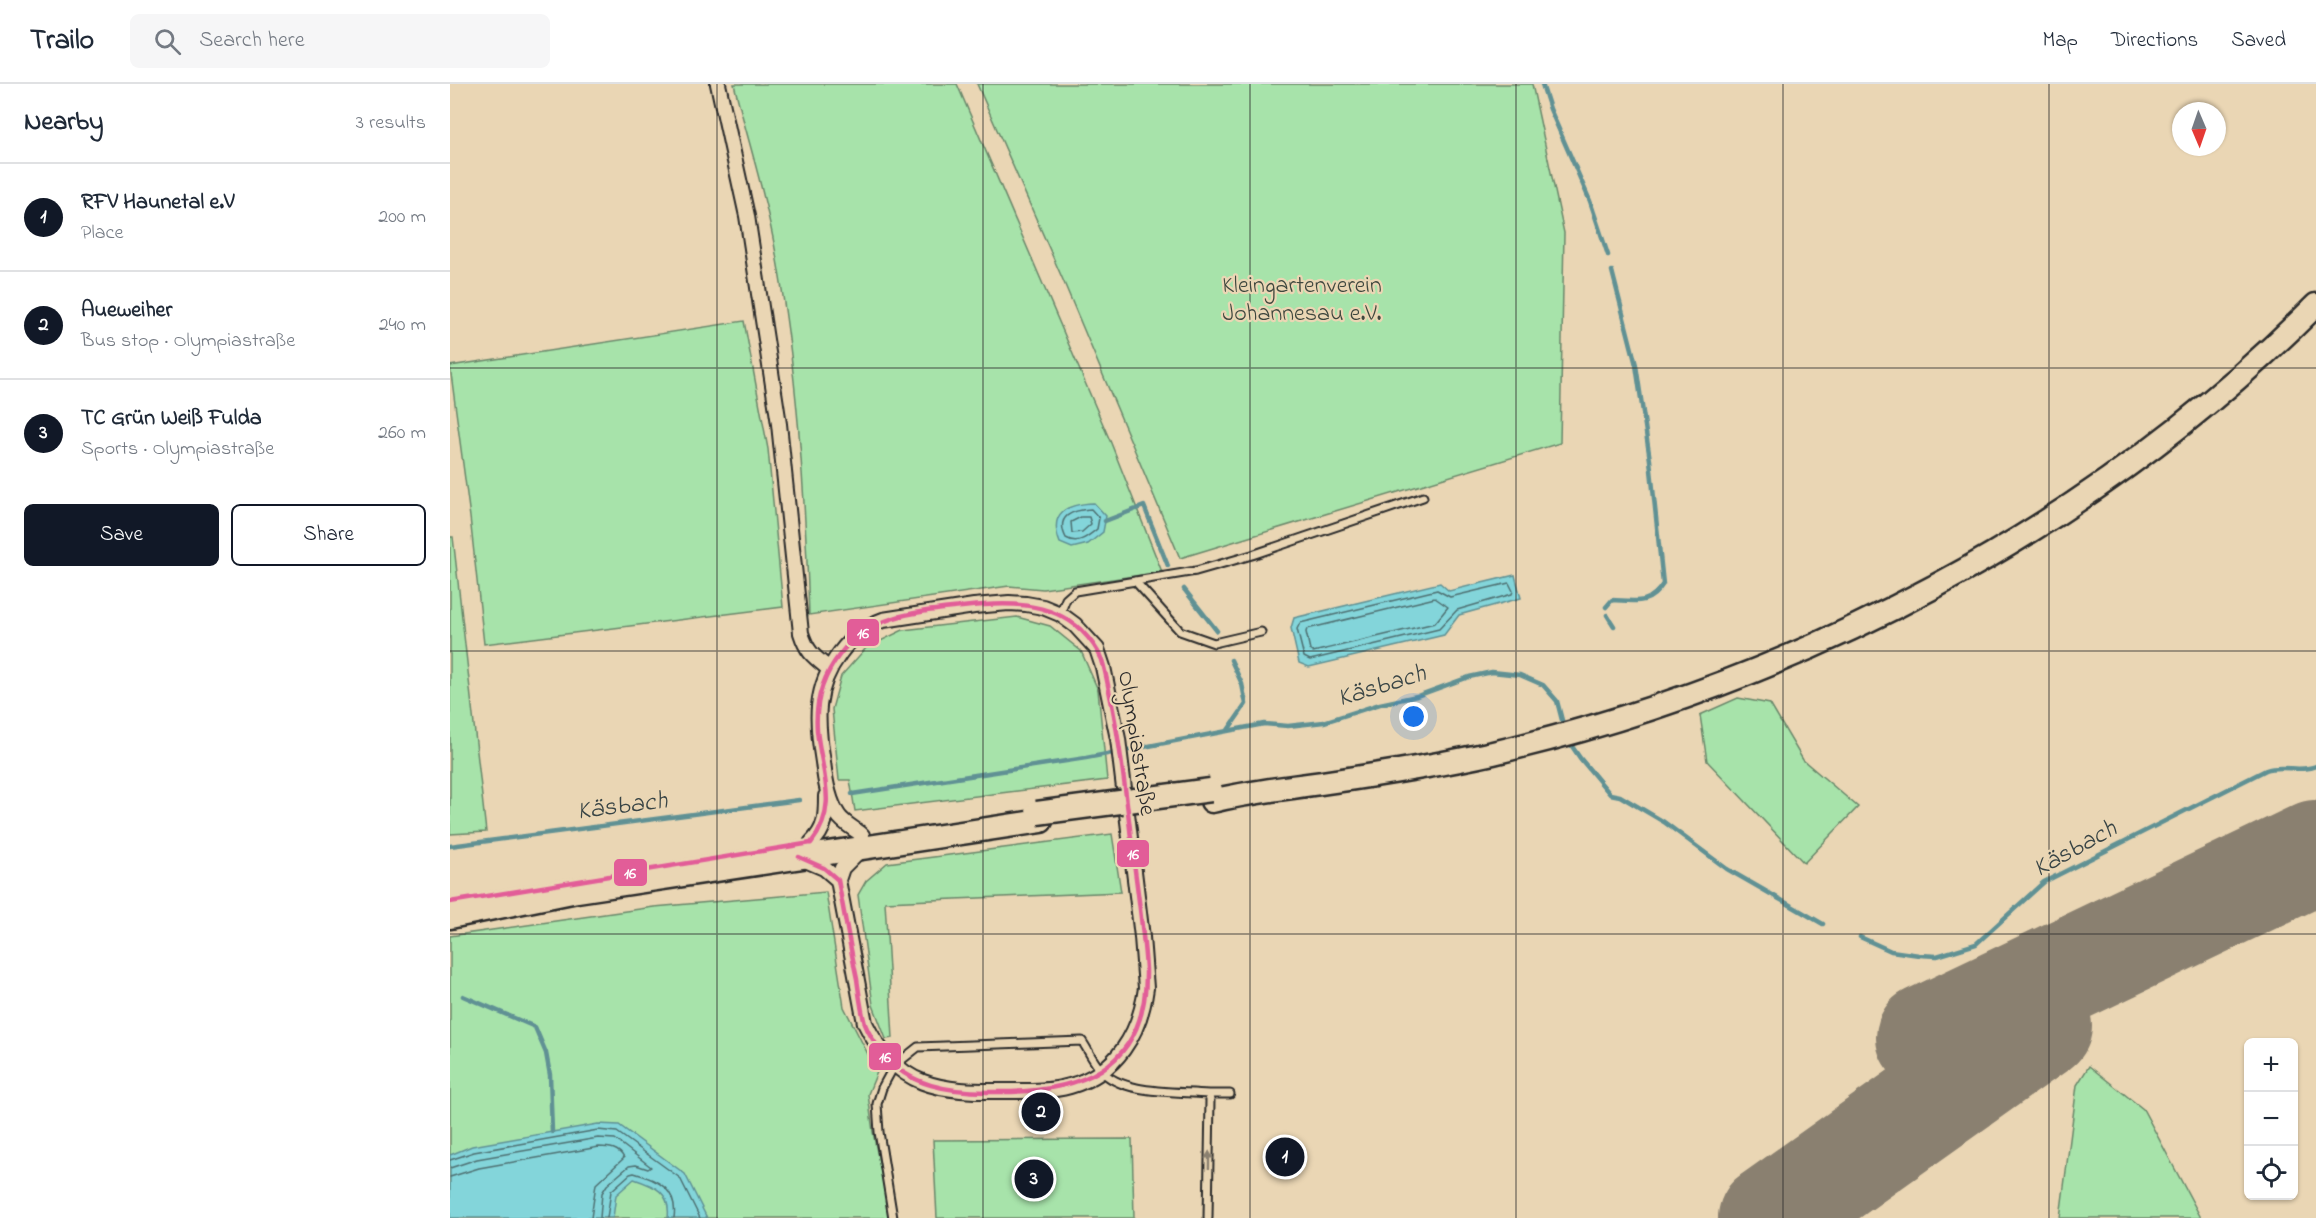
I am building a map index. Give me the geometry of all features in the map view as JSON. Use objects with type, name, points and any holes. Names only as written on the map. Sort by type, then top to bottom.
[{"type":"main road","points":[[450,902],[862,841],[1406,770],[1489,754],[1636,714],[1731,681],[1822,642],[1894,608],[2017,539],[2094,489],[2190,417],[2316,305]]},
{"type":"main road","points":[[450,917],[577,891],[805,850]]},
{"type":"street","points":[[718,84],[747,216],[779,424],[801,633],[806,648],[812,656],[828,668]]},
{"type":"street","name":"Olympiastraße","points":[[838,880],[865,1023],[873,1041],[894,1066],[921,1081],[943,1089],[966,1092],[1056,1089],[1087,1079],[1101,1071],[1130,1039],[1140,1021],[1146,988],[1123,771],[1103,667],[1097,649],[1075,625],[1060,614],[1043,607],[1009,603],[883,620],[870,625],[848,642],[828,668],[821,689],[817,729],[826,782],[839,818],[862,841]]},
{"type":"street","name":"Olympiastraße","points":[[805,850],[825,824],[826,782]]},
{"type":"street","points":[[805,850],[838,880],[842,868],[862,841]]},
{"type":"lane","points":[[1060,614],[1066,599],[1075,591],[1196,571],[1252,555],[1423,497]]},
{"type":"lane","points":[[1135,581],[1180,631],[1214,643],[1261,632]]},
{"type":"lane","points":[[893,1218],[879,1131],[878,1104],[882,1088],[894,1066],[918,1047],[1082,1041],[1101,1071],[1121,1084],[1209,1097],[1230,1094]]},
{"type":"lane","points":[[1208,1218],[1209,1097]]},
{"type":"green space","points":[[734,84],[957,84],[1111,443],[1162,572],[1043,589],[1009,586],[809,615],[802,475],[789,336],[770,223]]},
{"type":"green space","name":"Kleingartenverein Johannesau e.V.","points":[[977,84],[1532,84],[1564,233],[1560,443],[1180,558],[1063,280]]},
{"type":"green space","points":[[744,321],[768,449],[783,607],[484,644],[450,366]]},
{"type":"green space","points":[[450,537],[453,537],[486,832],[450,834]]},
{"type":"green space","points":[[1017,617],[1050,626],[1081,651],[1098,690],[1107,780],[855,811],[850,780],[839,780],[832,709],[841,676],[866,648],[903,630]]},
{"type":"green space","points":[[1738,698],[1770,704],[1803,760],[1858,807],[1804,863],[1707,761],[1700,715]]},
{"type":"green space","points":[[1112,834],[1121,892],[885,902],[893,1038],[886,1039],[873,1005],[858,895],[866,881],[887,863]]},
{"type":"green space","points":[[826,892],[844,1007],[877,1072],[868,1094],[890,1218],[450,1218],[450,936],[654,907]]},
{"type":"green space","points":[[2089,1066],[2143,1109],[2201,1218],[2060,1218],[2077,1085]]},
{"type":"green space","points":[[1132,1139],[1134,1218],[937,1218],[933,1140]]},
{"type":"water","points":[[1094,503],[1106,516],[1103,532],[1088,544],[1072,548],[1060,543],[1056,524],[1062,512],[1076,505]]},
{"type":"water","points":[[1515,575],[1521,598],[1459,615],[1444,635],[1309,667],[1299,663],[1291,628],[1294,618],[1440,583],[1449,591]]},
{"type":"water","points":[[598,1124],[619,1125],[685,1174],[707,1218],[668,1218],[667,1202],[660,1191],[634,1179],[616,1195],[613,1218],[450,1218],[450,1155],[472,1146]]},
{"type":"waterway","points":[[1542,84],[1550,109],[1590,201],[1608,255]]},
{"type":"waterway","points":[[1606,607],[1612,600],[1641,601],[1647,599],[1663,584],[1650,460],[1636,365],[1612,271]]},
{"type":"waterway","points":[[1105,521],[1144,506],[1168,566]]},
{"type":"waterway","points":[[1184,589],[1217,631]]},
{"type":"waterway","points":[[1607,615],[1614,626]]},
{"type":"waterway","points":[[1228,730],[1246,704],[1242,684],[1231,660]]},
{"type":"waterway","name":"Käsbach","points":[[852,794],[1086,758],[1264,724],[1288,726],[1324,722],[1492,672],[1520,675],[1543,685],[1557,701],[1564,728]]},
{"type":"waterway","name":"Käsbach","points":[[1567,739],[1610,794],[1620,796],[1664,822],[1727,869],[1823,924]]},
{"type":"waterway","name":"Käsbach","points":[[1860,937],[1891,951],[1919,955],[1937,956],[1976,944],[2044,882],[2266,770],[2272,768],[2304,769],[2316,766]]},
{"type":"waterway","name":"Käsbach","points":[[450,846],[799,800]]},
{"type":"waterway","points":[[463,996],[535,1027],[546,1053],[550,1075],[552,1132]]},
{"type":"runway","points":[[1928,1037],[2316,852]]},
{"type":"runway","points":[[1770,1218],[2040,1026]]},
{"type":"transit line","name":"16","points":[[799,857],[824,868],[838,880],[865,1024],[884,1055],[905,1074],[931,1085],[959,1091],[1020,1092],[1051,1088],[1078,1081],[1101,1070],[1120,1054],[1135,1032],[1143,1004],[1146,969],[1117,732],[1102,660],[1087,637],[1068,620],[1055,613],[1025,605],[978,605],[928,611],[895,618],[879,623],[852,641],[834,662],[821,690],[817,710],[817,730],[825,774],[827,802],[820,829],[811,843]]},
{"type":"transit line","name":"16","points":[[450,902],[811,843]]},
{"type":"place","name":"Aueweiher","points":[[1041,1112]]},
{"type":"place","name":"RFV Haunetal e.V","points":[[1285,1157]]},
{"type":"place","name":"TC Grün Weiß Fulda","points":[[1034,1179]]}]
